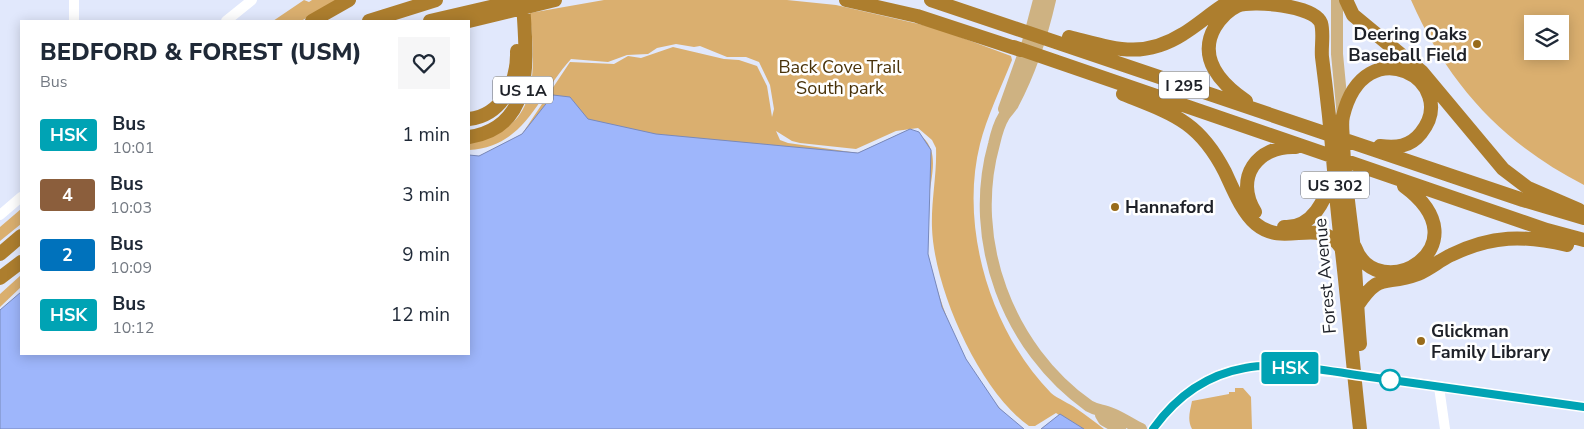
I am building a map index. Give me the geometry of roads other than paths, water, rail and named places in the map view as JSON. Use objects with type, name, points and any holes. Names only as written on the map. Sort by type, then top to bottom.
[{"type":"highway","points":[[314,20],[349,0]]},
{"type":"highway","points":[[371,20],[436,0]]},
{"type":"highway","points":[[435,20],[506,5],[555,0]]},
{"type":"highway","points":[[846,0],[917,16],[1014,47],[1158,108],[1192,126],[1203,137],[1217,156],[1238,197],[1256,224],[1270,232],[1286,234],[1322,232],[1347,245],[1365,264],[1383,271],[1400,272],[1408,270],[1422,261],[1432,249],[1436,233],[1429,210],[1419,198],[1394,178]]},
{"type":"highway","points":[[931,0],[1053,37],[1131,51],[1161,46],[1182,35],[1232,0]]},
{"type":"highway","points":[[1301,0],[1310,0]]},
{"type":"highway","points":[[1346,0],[1353,15],[1422,72],[1503,169],[1528,188],[1584,212]]},
{"type":"highway","name":"US 1A","points":[[470,137],[489,131],[502,122],[513,110],[522,94],[525,72],[526,2]]},
{"type":"highway","points":[[1259,109],[1225,86],[1216,74],[1209,55],[1213,30],[1222,17],[1234,7],[1249,2],[1300,9],[1317,17],[1321,24],[1322,57],[1326,81]]},
{"type":"highway","points":[[470,21],[506,5]]},
{"type":"highway","points":[[470,119],[492,111],[511,86],[517,56],[506,5]]},
{"type":"highway","name":"I 295","points":[[1053,37],[1317,130],[1523,200],[1584,218]]},
{"type":"highway","name":"I 295","points":[[1045,59],[1547,230],[1584,240]]},
{"type":"highway","points":[[1343,117],[1355,88],[1365,77],[1376,70],[1389,67],[1402,68],[1412,74],[1424,86],[1429,98],[1431,112],[1426,126],[1418,138],[1407,145],[1394,148],[1359,144]]},
{"type":"highway","name":"Forest Avenue","points":[[1326,81],[1334,174],[1357,306],[1360,429]]},
{"type":"highway","name":"Forest Avenue","points":[[1343,117],[1347,245],[1358,375],[1366,429]]},
{"type":"highway","points":[[1302,147],[1280,147],[1268,152],[1258,159],[1248,173],[1246,187],[1249,202],[1257,214],[1270,224],[1287,228],[1301,224],[1312,218],[1321,206],[1334,174]]},
{"type":"highway","points":[[0,254],[20,237]]},
{"type":"highway","points":[[1357,306],[1371,286],[1377,282],[1420,273],[1453,254],[1484,242],[1510,238],[1538,238],[1584,248]]},
{"type":"highway","points":[[0,278],[20,263]]},
{"type":"main road","points":[[1004,116],[1004,103],[1028,42],[1039,0]]},
{"type":"main road","points":[[1050,0],[1027,71],[1012,105],[1004,116],[990,158],[986,193],[988,240],[996,273],[1007,305],[1026,340],[1061,382],[1098,411],[1104,420],[1120,429]]},
{"type":"main road","name":"Forest Avenue","points":[[1326,81],[1329,0]]},
{"type":"main road","name":"Forest Avenue","points":[[1337,0],[1336,23],[1343,117]]},
{"type":"main road","points":[[1340,92],[1342,0]]},
{"type":"main road","points":[[1098,411],[1107,412],[1141,429]]},
{"type":"street","points":[[74,0],[74,20]]},
{"type":"street","points":[[227,20],[252,0]]},
{"type":"street","points":[[0,215],[20,198]]},
{"type":"street","points":[[1153,429],[1177,399],[1207,380],[1234,370],[1269,366],[1358,375],[1584,407]]},
{"type":"street","points":[[1439,387],[1445,429]]},
{"type":"water","points":[[553,95],[570,97],[588,119],[656,134],[858,153],[910,129],[919,132],[931,150],[928,254],[942,307],[966,359],[999,408],[1024,429],[0,429],[0,310],[20,293],[20,355],[470,355],[470,155],[479,156],[522,134]]},
{"type":"water","points":[[1060,414],[1084,429],[1041,429]]},
{"type":"place","name":"Deering Oaks Baseball Field","points":[[1477,44]]},
{"type":"place","name":"Hannaford","points":[[1115,207]]},
{"type":"place","name":"Glickman Family Library","points":[[1421,341]]},
{"type":"park label","name":"Back Cove Trail South park","points":[[840,77]]}]
